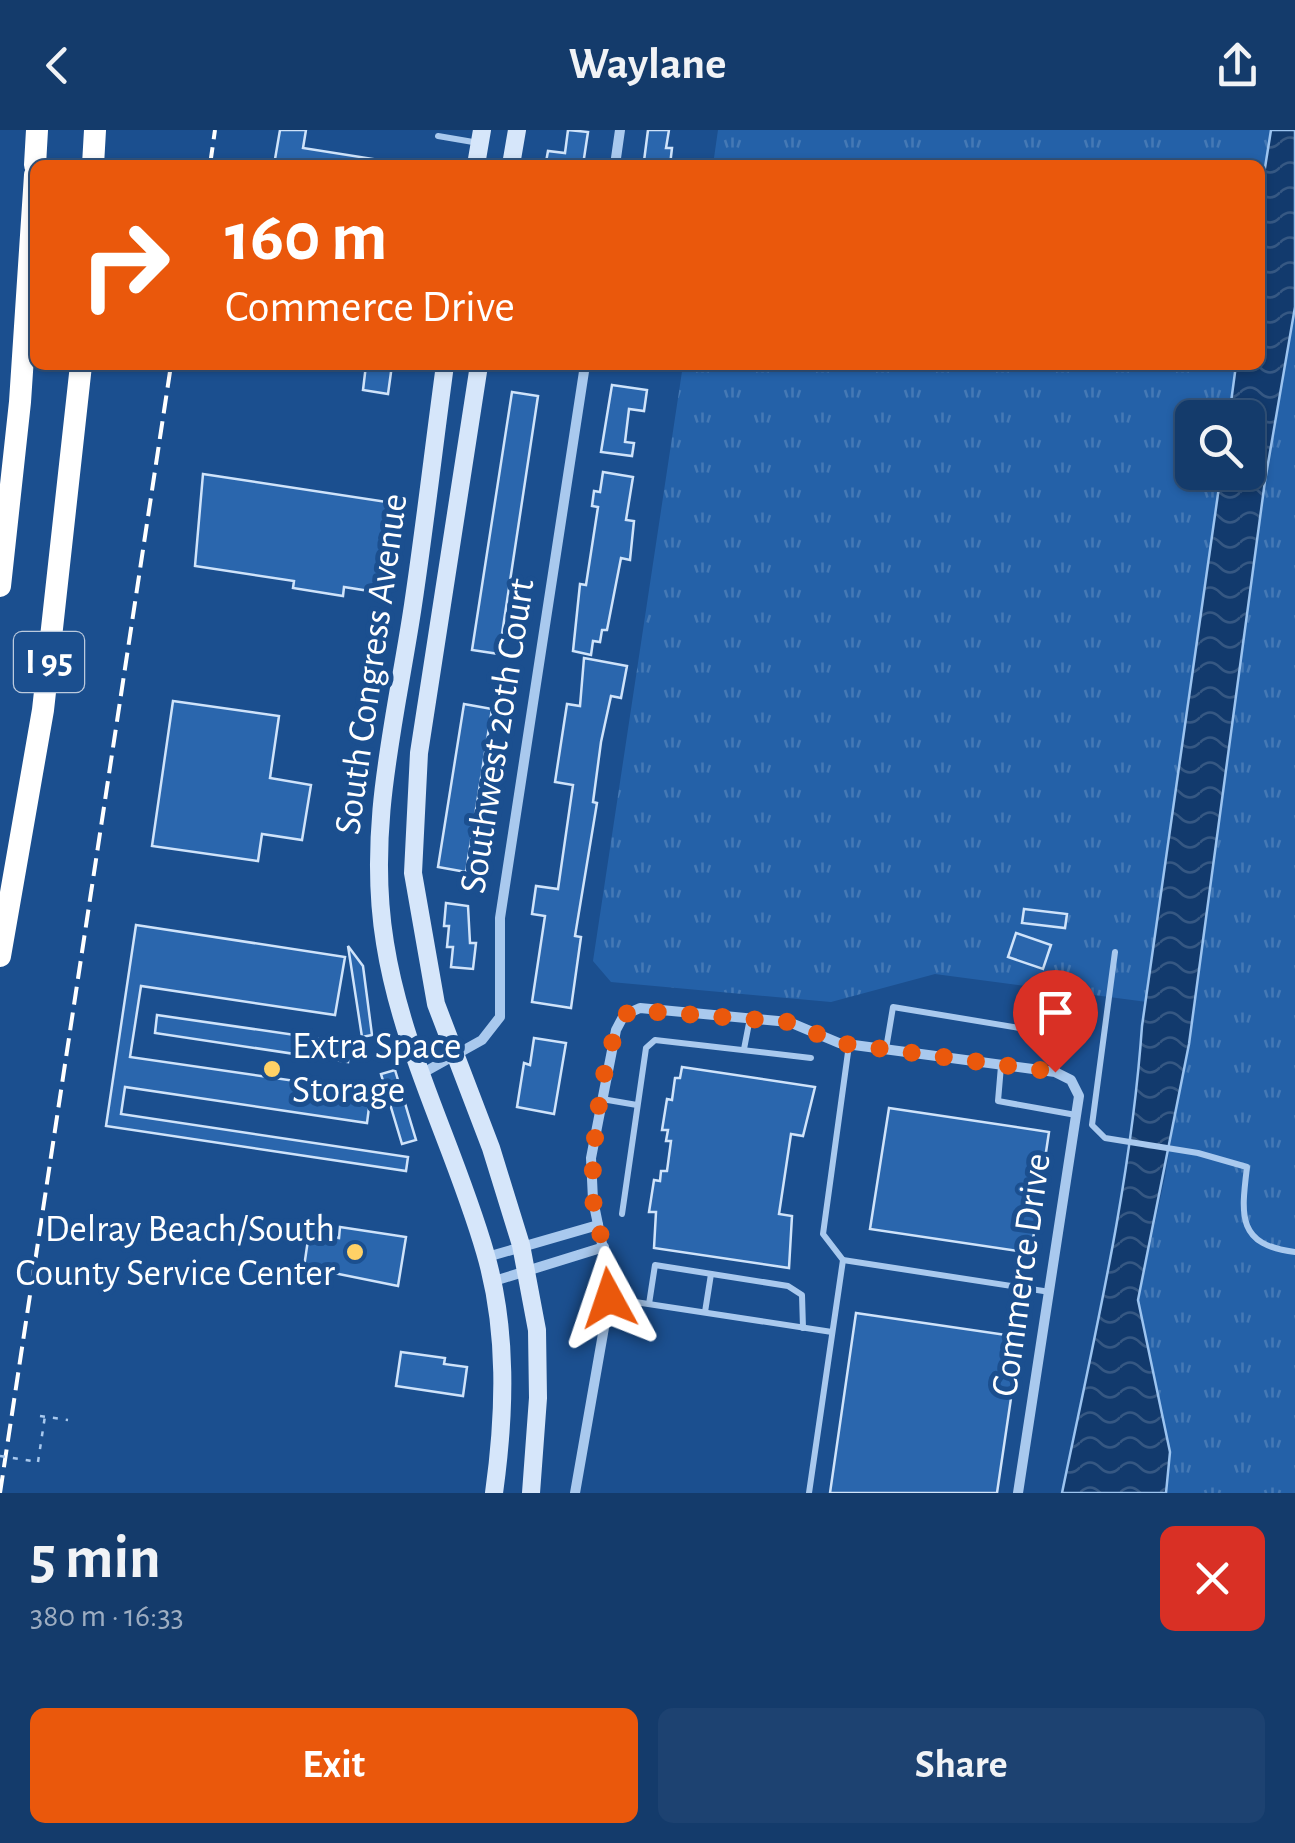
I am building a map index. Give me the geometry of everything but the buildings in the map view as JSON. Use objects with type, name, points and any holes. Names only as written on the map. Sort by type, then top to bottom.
[{"type":"highway","points":[[36,160],[37,130]]},
{"type":"highway","points":[[94,160],[95,130]]},
{"type":"highway","name":"I 95","points":[[0,586],[20,402],[30,250]]},
{"type":"highway","name":"I 95","points":[[0,956],[45,693],[80,370]]},
{"type":"main road","points":[[512,160],[518,130]]},
{"type":"main road","name":"South Congress Avenue","points":[[443,370],[412,608],[385,764],[378,879],[398,1015],[486,1257],[504,1395],[494,1493]]},
{"type":"main road","name":"South Congress Avenue","points":[[478,370],[419,753],[413,873],[436,1004],[491,1148],[526,1268],[537,1330],[531,1493]]},
{"type":"street","points":[[616,160],[620,130]]},
{"type":"street","name":"Southwest 20th Court","points":[[420,1074],[454,1059],[490,1034],[502,1007],[500,918],[583,370]]},
{"type":"street","points":[[412,608],[442,612]]},
{"type":"street","points":[[575,1493],[609,1298],[591,1158],[616,1030],[631,1010],[789,1022],[849,1044],[1055,1072]]},
{"type":"street","name":"Commerce Drive","points":[[1018,1493],[1076,1115],[1076,1087],[1055,1072]]},
{"type":"street","points":[[486,1257],[598,1225]]},
{"type":"street","points":[[490,1282],[604,1247]]},
{"type":"lane","points":[[438,136],[481,137]]},
{"type":"lane","points":[[1114,952],[1090,1116],[1105,1138],[1188,1151],[1247,1167],[1243,1215],[1248,1229],[1271,1249],[1295,1252]]},
{"type":"lane","points":[[886,1049],[893,1007],[1062,1035],[1055,1072]]},
{"type":"lane","points":[[744,1049],[750,1018]]},
{"type":"lane","points":[[622,1214],[646,1048],[654,1040],[811,1058]]},
{"type":"lane","points":[[849,1044],[823,1234],[843,1260],[1051,1292]]},
{"type":"lane","points":[[1001,1065],[998,1101],[1076,1115]]},
{"type":"lane","points":[[602,1098],[637,1105]]},
{"type":"lane","points":[[809,1493],[843,1260]]},
{"type":"lane","points":[[649,1304],[655,1266],[711,1274],[788,1286],[802,1295],[803,1328]]},
{"type":"lane","points":[[705,1312],[711,1274]]},
{"type":"lane","points":[[609,1298],[832,1332]]},
{"type":"path","points":[[0,1456],[38,1462],[42,1416],[68,1420]]},
{"type":"green space","points":[[718,130],[1295,130],[1295,1493],[1166,1493],[1170,1452],[1138,1300],[1165,1177],[1193,1008],[935,974],[831,1002],[611,982],[593,961],[682,370],[1265,370],[1265,160],[714,160]]},
{"type":"water","points":[[1271,130],[1295,130],[1295,307],[1265,481],[1265,400],[1231,400],[1235,370],[1265,370],[1265,168]]},
{"type":"water","points":[[1219,490],[1264,490],[1189,1044],[1138,1300],[1170,1452],[1166,1493],[1062,1493],[1120,1202]]},
{"type":"railway","points":[[211,160],[215,130]]},
{"type":"railway","points":[[0,1493],[170,370]]},
{"type":"place","name":"Extra Space Storage","points":[[272,1069]]},
{"type":"place","name":"Delray Beach/South County Service Center","points":[[355,1252]]},
{"type":"route","points":[[609,1298],[610,1268],[593,1200],[591,1158],[618,1022],[631,1010],[789,1022],[839,1043],[1055,1072]]}]
